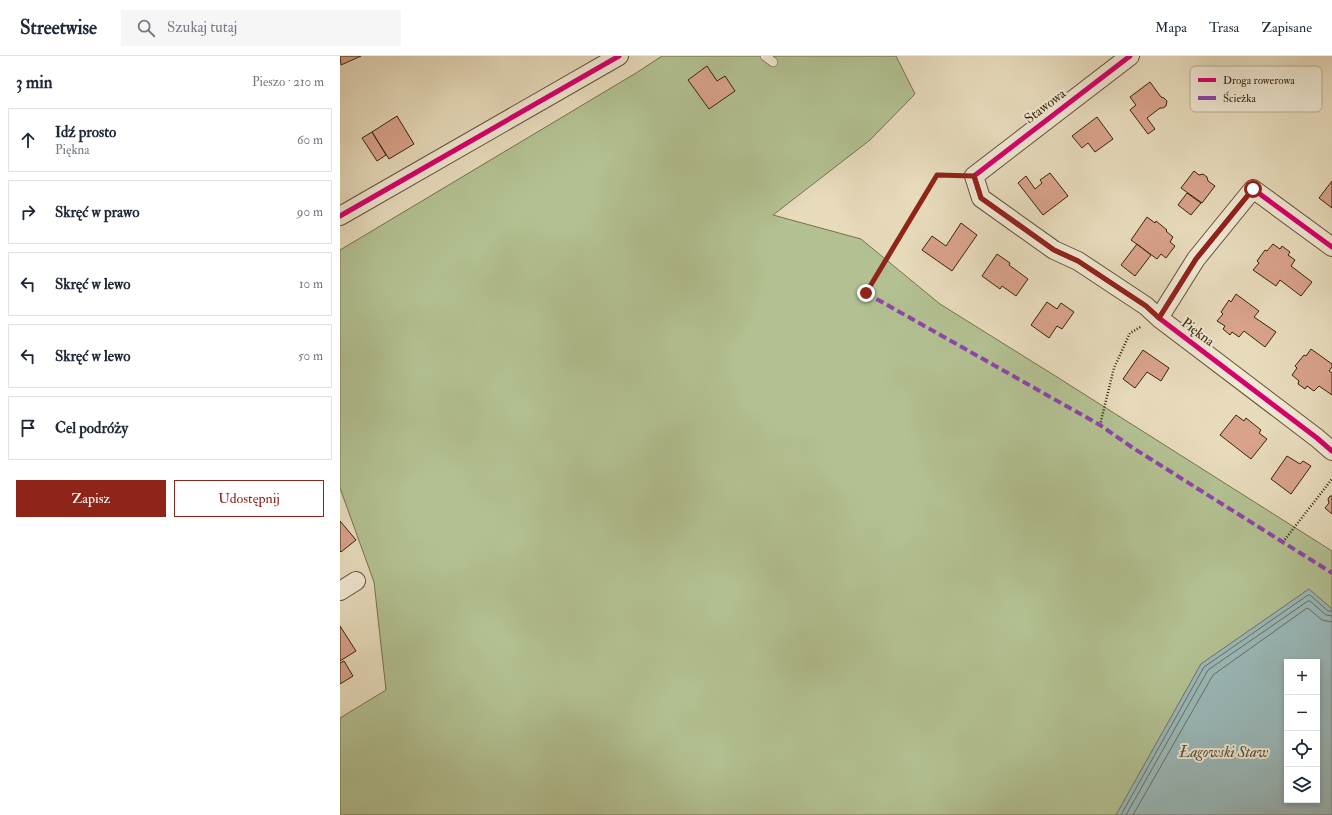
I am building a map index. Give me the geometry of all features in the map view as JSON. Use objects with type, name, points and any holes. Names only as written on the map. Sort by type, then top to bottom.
[{"type":"street","points":[[340,216],[619,56]]},
{"type":"street","name":"Stawowa","points":[[974,176],[1130,56]]},
{"type":"street","name":"Piękna","points":[[974,176],[981,198],[1054,250],[1078,261],[1146,306],[1159,318],[1332,450]]},
{"type":"street","points":[[1159,318],[1196,259],[1253,189],[1332,247]]},
{"type":"street","points":[[340,591],[356,581]]},
{"type":"path","points":[[866,293],[937,175],[974,176]]},
{"type":"path","points":[[1100,425],[1114,368],[1130,333],[1159,318]]},
{"type":"path","points":[[1283,542],[1332,479]]},
{"type":"green space","points":[[662,56],[896,56],[915,94],[870,140],[773,215],[861,239],[940,304],[1332,551],[1332,609],[1309,589],[1201,664],[1116,815],[340,815],[340,718],[386,690],[374,582],[340,488],[340,250]]},
{"type":"water","name":"Łagowski Staw","points":[[1309,589],[1332,609],[1332,815],[1116,815],[1201,664]]},
{"type":"building","points":[[340,56],[361,56],[341,65]]},
{"type":"building","points":[[707,66],[717,81],[725,76],[735,91],[709,109],[688,80]]},
{"type":"building","points":[[1150,82],[1161,97],[1167,101],[1166,106],[1160,108],[1147,118],[1155,129],[1148,134],[1130,110],[1136,105],[1130,97]]},
{"type":"building","points":[[397,116],[414,144],[389,159],[372,132]]},
{"type":"building","points":[[1097,117],[1113,139],[1095,152],[1088,143],[1082,148],[1072,136]]},
{"type":"building","points":[[372,132],[386,155],[377,161],[362,138]]},
{"type":"building","points":[[1194,171],[1199,175],[1203,174],[1207,177],[1208,181],[1215,186],[1202,203],[1181,188]]},
{"type":"building","points":[[1050,173],[1068,196],[1043,215],[1018,183],[1026,176],[1035,189],[1042,183],[1040,180]]},
{"type":"building","points":[[1332,181],[1332,208],[1319,198]]},
{"type":"building","points":[[1187,193],[1201,203],[1191,215],[1178,205]]},
{"type":"building","points":[[1147,217],[1155,223],[1156,221],[1173,237],[1170,242],[1175,246],[1166,258],[1161,254],[1157,259],[1131,240]]},
{"type":"building","points":[[961,223],[977,235],[952,271],[922,250],[932,236],[946,246]]},
{"type":"building","points":[[1137,244],[1151,255],[1135,276],[1121,265]]},
{"type":"building","points":[[1273,244],[1280,249],[1282,246],[1290,252],[1288,255],[1295,260],[1291,266],[1312,282],[1301,296],[1280,280],[1276,286],[1253,270],[1259,263],[1257,261],[1265,250],[1267,251]]},
{"type":"building","points":[[997,254],[1028,279],[1016,296],[1002,286],[1000,289],[982,276]]},
{"type":"building","points":[[1236,294],[1259,311],[1254,317],[1276,332],[1265,347],[1244,331],[1239,337],[1232,332],[1230,335],[1223,329],[1225,326],[1217,321],[1223,314],[1221,312],[1229,300],[1231,302]]},
{"type":"building","points":[[1047,302],[1057,309],[1061,303],[1074,312],[1062,329],[1057,326],[1049,338],[1031,325]]},
{"type":"building","points":[[1311,349],[1332,364],[1329,371],[1332,373],[1332,395],[1319,386],[1314,391],[1307,386],[1305,389],[1298,384],[1299,381],[1292,375],[1297,368],[1295,366]]},
{"type":"building","points":[[1143,350],[1169,368],[1161,381],[1147,372],[1135,388],[1123,379]]},
{"type":"building","points":[[1236,415],[1244,421],[1246,418],[1261,430],[1259,433],[1267,439],[1251,459],[1220,435]]},
{"type":"building","points":[[1287,456],[1300,464],[1303,461],[1311,466],[1291,494],[1271,479]]},
{"type":"building","points":[[1332,496],[1332,514],[1325,508],[1329,503],[1328,499]]},
{"type":"building","points":[[340,521],[356,540],[341,552],[340,551]]},
{"type":"building","points":[[340,626],[356,651],[340,661]]},
{"type":"building","points":[[344,661],[353,676],[340,684],[340,663]]},
{"type":"marked path","points":[[866,293],[1100,425],[1133,448],[1332,573]]},
{"type":"cycle path","points":[[340,216],[619,56]]},
{"type":"cycle path","points":[[1130,56],[974,176],[981,198],[1054,250],[1078,261],[1146,306],[1159,318]]},
{"type":"cycle path","points":[[1332,247],[1253,189],[1196,259],[1159,318],[1332,451]]},
{"type":"route","points":[[866,293],[912,219],[937,175],[974,176],[981,198],[1054,250],[1078,261],[1146,306],[1159,318],[1196,259],[1253,189]]}]
